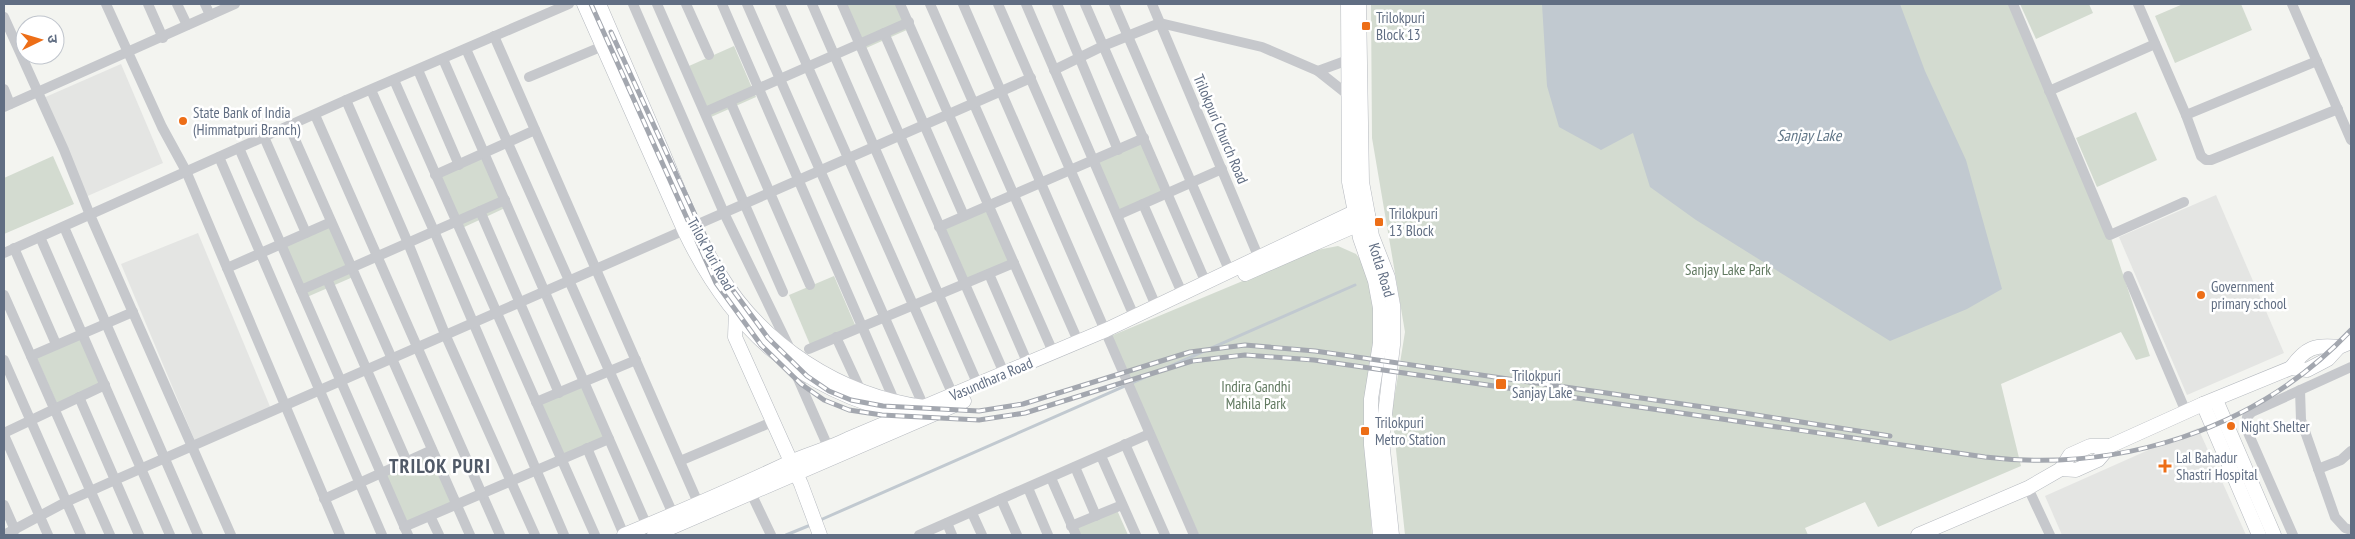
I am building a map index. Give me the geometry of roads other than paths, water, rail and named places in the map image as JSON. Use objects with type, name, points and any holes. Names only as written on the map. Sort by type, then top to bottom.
[{"type":"street","points":[[106,4],[162,127],[186,171],[340,535]]},
{"type":"street","points":[[148,4],[163,38]]},
{"type":"street","points":[[177,4],[187,25]]},
{"type":"street","points":[[205,4],[210,15]]},
{"type":"street","points":[[4,89],[7,105],[163,38],[187,25],[235,4]]},
{"type":"street","points":[[4,253],[346,100],[569,4]]},
{"type":"street","name":"Trilok Puri Road","points":[[584,4],[623,93],[690,230],[719,274],[737,308],[792,358],[839,393],[862,402],[902,411]]},
{"type":"street","name":"Trilok Puri Road","points":[[599,4],[690,230]]},
{"type":"street","points":[[633,4],[724,213],[792,358]]},
{"type":"street","points":[[657,4],[783,292]]},
{"type":"street","points":[[686,4],[710,54]]},
{"type":"street","points":[[722,4],[862,327],[902,411]]},
{"type":"street","points":[[747,4],[924,406]]},
{"type":"street","points":[[780,4],[953,395]]},
{"type":"street","points":[[812,4],[978,385]]},
{"type":"street","points":[[842,4],[1004,374]]},
{"type":"street","points":[[900,4],[1053,352]]},
{"type":"street","points":[[930,4],[1078,341]]},
{"type":"street","points":[[963,4],[1194,535]]},
{"type":"street","points":[[998,4],[1134,316]]},
{"type":"street","points":[[1026,4],[1156,306]]},
{"type":"street","points":[[1056,4],[1118,150]]},
{"type":"street","points":[[1085,4],[1206,283]]},
{"type":"street","points":[[1114,4],[1230,272]]},
{"type":"street","name":"Trilokpuri Church Road","points":[[1152,4],[1261,262]]},
{"type":"street","name":"Kotla Road","points":[[1348,4],[1347,94],[1349,182],[1360,217],[1380,308],[1380,344],[1371,399],[1371,426],[1380,535]]},
{"type":"street","name":"Kotla Road","points":[[1359,4],[1362,182],[1360,217],[1372,236],[1388,277],[1393,305],[1393,345],[1382,440],[1392,535]]},
{"type":"street","points":[[2013,4],[2110,235],[2184,202]]},
{"type":"street","points":[[2138,4],[2186,114],[2201,156],[2206,160],[2211,160],[2338,109]]},
{"type":"street","points":[[2292,4],[2351,140]]},
{"type":"street","points":[[4,17],[36,92],[64,150],[90,215],[231,535]]},
{"type":"street","points":[[705,112],[909,22]]},
{"type":"street","points":[[1054,70],[1103,46],[1160,23],[1239,40],[1281,55],[1318,71],[1347,94]]},
{"type":"street","points":[[884,33],[964,216]]},
{"type":"street","points":[[494,36],[699,505]]},
{"type":"street","points":[[2050,91],[2155,44]]},
{"type":"street","points":[[529,77],[603,46]]},
{"type":"street","points":[[466,49],[673,514]]},
{"type":"street","points":[[443,59],[544,292],[651,531]]},
{"type":"street","points":[[1318,71],[1348,60]]},
{"type":"street","points":[[2186,114],[2317,61]]},
{"type":"street","points":[[418,70],[459,165]]},
{"type":"street","points":[[4,535],[66,502],[142,470],[495,312],[690,230],[724,213],[821,172],[1030,78]]},
{"type":"street","points":[[394,80],[595,535]]},
{"type":"street","points":[[371,90],[474,322],[564,535]]},
{"type":"street","points":[[346,100],[445,334],[535,535]]},
{"type":"street","points":[[730,101],[810,285]]},
{"type":"street","points":[[315,115],[379,256],[500,535]]},
{"type":"street","points":[[289,126],[470,535]]},
{"type":"street","points":[[435,175],[535,130]]},
{"type":"street","points":[[264,137],[306,233]]},
{"type":"street","points":[[939,227],[1144,138]]},
{"type":"street","points":[[239,148],[406,531],[430,516],[456,504],[609,439]]},
{"type":"street","points":[[219,157],[318,391],[382,535]]},
{"type":"street","points":[[1118,216],[1222,169]]},
{"type":"street","points":[[301,290],[505,200]]},
{"type":"street","points":[[1143,204],[1182,293]]},
{"type":"street","points":[[480,211],[559,393]]},
{"type":"street","name":"Vasundhara Road","points":[[793,468],[902,411],[1107,333],[1360,217]]},
{"type":"street","points":[[227,268],[331,222]]},
{"type":"street","points":[[64,227],[198,535]]},
{"type":"street","points":[[40,237],[170,535]]},
{"type":"street","points":[[14,248],[56,344]]},
{"type":"street","name":"Vasundhara Road","points":[[624,535],[651,531],[793,468],[902,411],[924,406],[953,395],[1078,341],[1107,333],[1134,316],[1182,293],[1230,272],[1261,262]]},
{"type":"street","points":[[809,349],[1014,263]]},
{"type":"street","points":[[988,274],[1028,364]]},
{"type":"street","points":[[2128,276],[2186,412]]},
{"type":"street","points":[[327,278],[407,462]]},
{"type":"street","points":[[4,295],[110,535]]},
{"type":"street","points":[[737,308],[735,336],[793,468],[816,527]]},
{"type":"street","points":[[31,356],[133,312]]},
{"type":"street","points":[[836,337],[860,391]]},
{"type":"street","points":[[1918,535],[2028,488],[2061,469],[2070,455],[2090,446],[2110,446],[2291,368],[2300,354],[2320,345],[2345,345]]},
{"type":"street","name":"Trilok Puri Road","points":[[792,358],[902,411]]},
{"type":"street","name":"Trilok Puri Road","points":[[792,358],[829,449]]},
{"type":"street","points":[[4,360],[81,535]]},
{"type":"street","points":[[536,402],[636,360]]},
{"type":"street","points":[[2293,535],[2246,428],[2246,421],[2252,412],[2351,367]]},
{"type":"street","points":[[48,535],[4,434],[105,386]]},
{"type":"street","points":[[2300,390],[2301,420],[2335,517],[2345,528],[2351,530]]},
{"type":"street","points":[[79,397],[139,535]]},
{"type":"street","points":[[2210,402],[2259,535]]},
{"type":"street","points":[[2210,402],[2274,535]]},
{"type":"street","points":[[680,461],[772,422]]},
{"type":"street","points":[[922,535],[1150,434]]},
{"type":"street","points":[[1125,444],[1165,535]]},
{"type":"street","points":[[586,448],[624,535]]},
{"type":"street","points":[[324,498],[432,450]]},
{"type":"street","points":[[2318,469],[2340,460],[2351,451]]},
{"type":"street","points":[[1101,456],[1136,535]]},
{"type":"street","points":[[1075,467],[1096,516]]},
{"type":"street","points":[[1050,478],[1074,530],[1096,516],[1122,505]]},
{"type":"street","points":[[748,488],[771,535]]},
{"type":"street","name":"Vasundhara Road","points":[[651,531],[673,514],[748,488]]},
{"type":"street","points":[[1028,488],[1048,535]]},
{"type":"street","points":[[2028,488],[2050,535]]},
{"type":"street","points":[[1001,499],[1017,535]]},
{"type":"street","points":[[4,505],[15,530]]},
{"type":"street","points":[[972,513],[982,535]]},
{"type":"street","points":[[430,516],[439,535]]},
{"type":"street","points":[[947,524],[952,535]]},
{"type":"water","name":"Sanjay Lake","points":[[1542,4],[1900,4],[1925,71],[1966,160],[2002,289],[1967,309],[1890,341],[1696,220],[1650,187],[1633,133],[1601,150],[1559,127],[1547,86]]},
{"type":"waterway","points":[[818,521],[1355,285]]},
{"type":"waterway","points":[[786,535],[813,524]]},
{"type":"railway","points":[[591,4],[716,283],[761,345],[801,384],[824,400],[849,410],[882,415],[979,420],[1025,413],[1192,361],[1245,355],[1314,360],[1985,457],[2035,460],[2086,458],[2135,450],[2183,437],[2229,418],[2273,394],[2314,365],[2351,330]]},
{"type":"railway","points":[[611,32],[724,278],[768,338],[807,376],[829,391],[851,400],[883,406],[979,411],[1023,404],[1190,352],[1245,345],[1315,351],[1890,436]]},
{"type":"place","name":"Trilokpuri Block 13","points":[[1366,26]]},
{"type":"place","name":"State Bank of India (Himmatpuri Branch)","points":[[183,121]]},
{"type":"place","name":"Trilokpuri 13 Block","points":[[1379,222]]},
{"type":"place","name":"Government primary school","points":[[2201,295]]},
{"type":"place","name":"Trilokpuri Sanjay Lake","points":[[1501,384]]},
{"type":"place","name":"Night Shelter","points":[[2231,426]]},
{"type":"place","name":"Trilokpuri Metro Station","points":[[1365,431]]},
{"type":"place","name":"Lal Bahadur Shastri Hospital","points":[[2165,466]]},
{"type":"district","name":"TRILOK PURI","points":[[440,466]]},
{"type":"park label","name":"Sanjay Lake Park","points":[[1728,269]]},
{"type":"park label","name":"Indira Gandhi Mahila Park","points":[[1256,394]]}]
